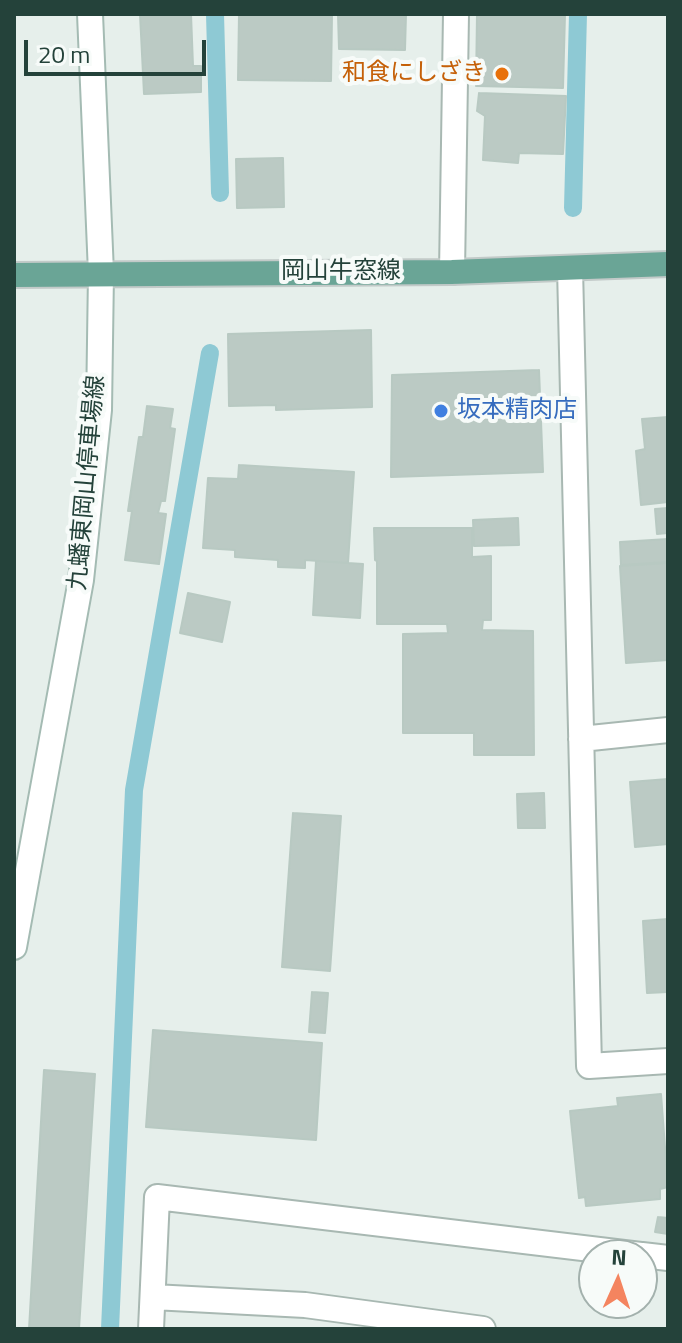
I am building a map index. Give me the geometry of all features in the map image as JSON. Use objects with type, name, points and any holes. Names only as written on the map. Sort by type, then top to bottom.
[{"type":"main road","name":"岡山牛窓線","points":[[14,275],[452,272],[668,264]]},
{"type":"street","name":"九蟠東岡山停車場線","points":[[14,947],[81,580],[99,410],[101,273],[90,14]]},
{"type":"street","points":[[452,272],[456,14]]},
{"type":"street","points":[[570,268],[589,1066],[668,1061]]},
{"type":"street","points":[[581,739],[668,730]]},
{"type":"street","points":[[151,1329],[157,1197],[578,1247]]},
{"type":"street","points":[[153,1297],[305,1305],[483,1329]]},
{"type":"building","points":[[140,14],[191,14],[193,66],[201,66],[201,92],[144,94]]},
{"type":"building","points":[[239,14],[332,14],[331,81],[238,80]]},
{"type":"building","points":[[338,14],[406,14],[405,50],[339,49]]},
{"type":"building","points":[[477,14],[565,14],[563,88],[476,86]]},
{"type":"building","points":[[479,93],[566,96],[563,154],[519,153],[518,163],[483,160],[485,116],[477,111]]},
{"type":"building","points":[[283,158],[284,207],[237,208],[236,159]]},
{"type":"building","points":[[371,330],[372,407],[276,410],[276,405],[229,406],[228,334]]},
{"type":"building","points":[[539,370],[543,472],[391,477],[392,375]]},
{"type":"building","points":[[147,406],[173,409],[170,428],[175,429],[165,501],[161,501],[158,513],[166,514],[159,564],[125,560],[132,511],[128,511]]},
{"type":"building","points":[[668,417],[668,502],[641,505],[636,451],[645,449],[642,419]]},
{"type":"building","points":[[239,465],[354,472],[348,563],[305,560],[305,568],[278,567],[278,560],[235,557],[235,550],[203,548],[208,478],[238,479]]},
{"type":"building","points":[[668,508],[668,533],[657,534],[655,509]]},
{"type":"building","points":[[518,518],[519,545],[474,546],[473,520]]},
{"type":"building","points":[[374,528],[472,528],[472,557],[491,556],[491,620],[483,620],[482,630],[533,631],[534,755],[474,755],[474,733],[403,733],[403,634],[448,633],[447,624],[377,624]]},
{"type":"building","points":[[668,539],[668,562],[621,565],[620,542]]},
{"type":"building","points":[[316,561],[363,564],[360,618],[313,615]]},
{"type":"building","points":[[668,563],[668,660],[626,663],[620,566]]},
{"type":"building","points":[[188,593],[230,602],[222,642],[180,633]]},
{"type":"building","points":[[668,779],[668,844],[635,847],[630,782]]},
{"type":"building","points":[[544,793],[545,828],[518,828],[517,794]]},
{"type":"building","points":[[293,813],[341,816],[330,971],[282,967]]},
{"type":"building","points":[[668,919],[668,992],[647,993],[643,921]]},
{"type":"building","points":[[312,992],[328,993],[325,1033],[309,1032]]},
{"type":"building","points":[[153,1030],[322,1043],[316,1140],[146,1127]]},
{"type":"building","points":[[44,1070],[95,1074],[79,1329],[29,1329]]},
{"type":"building","points":[[661,1094],[668,1187],[660,1189],[660,1199],[586,1206],[585,1197],[579,1198],[570,1111],[618,1106],[617,1098]]},
{"type":"building","points":[[658,1217],[668,1218],[668,1234],[655,1232]]},
{"type":"waterway","points":[[215,14],[220,193]]},
{"type":"waterway","points":[[573,208],[578,14]]},
{"type":"waterway","points":[[110,1329],[134,790],[210,353]]},
{"type":"place","name":"和食にしざき","points":[[502,74]]},
{"type":"place","name":"坂本精肉店","points":[[441,411]]}]
